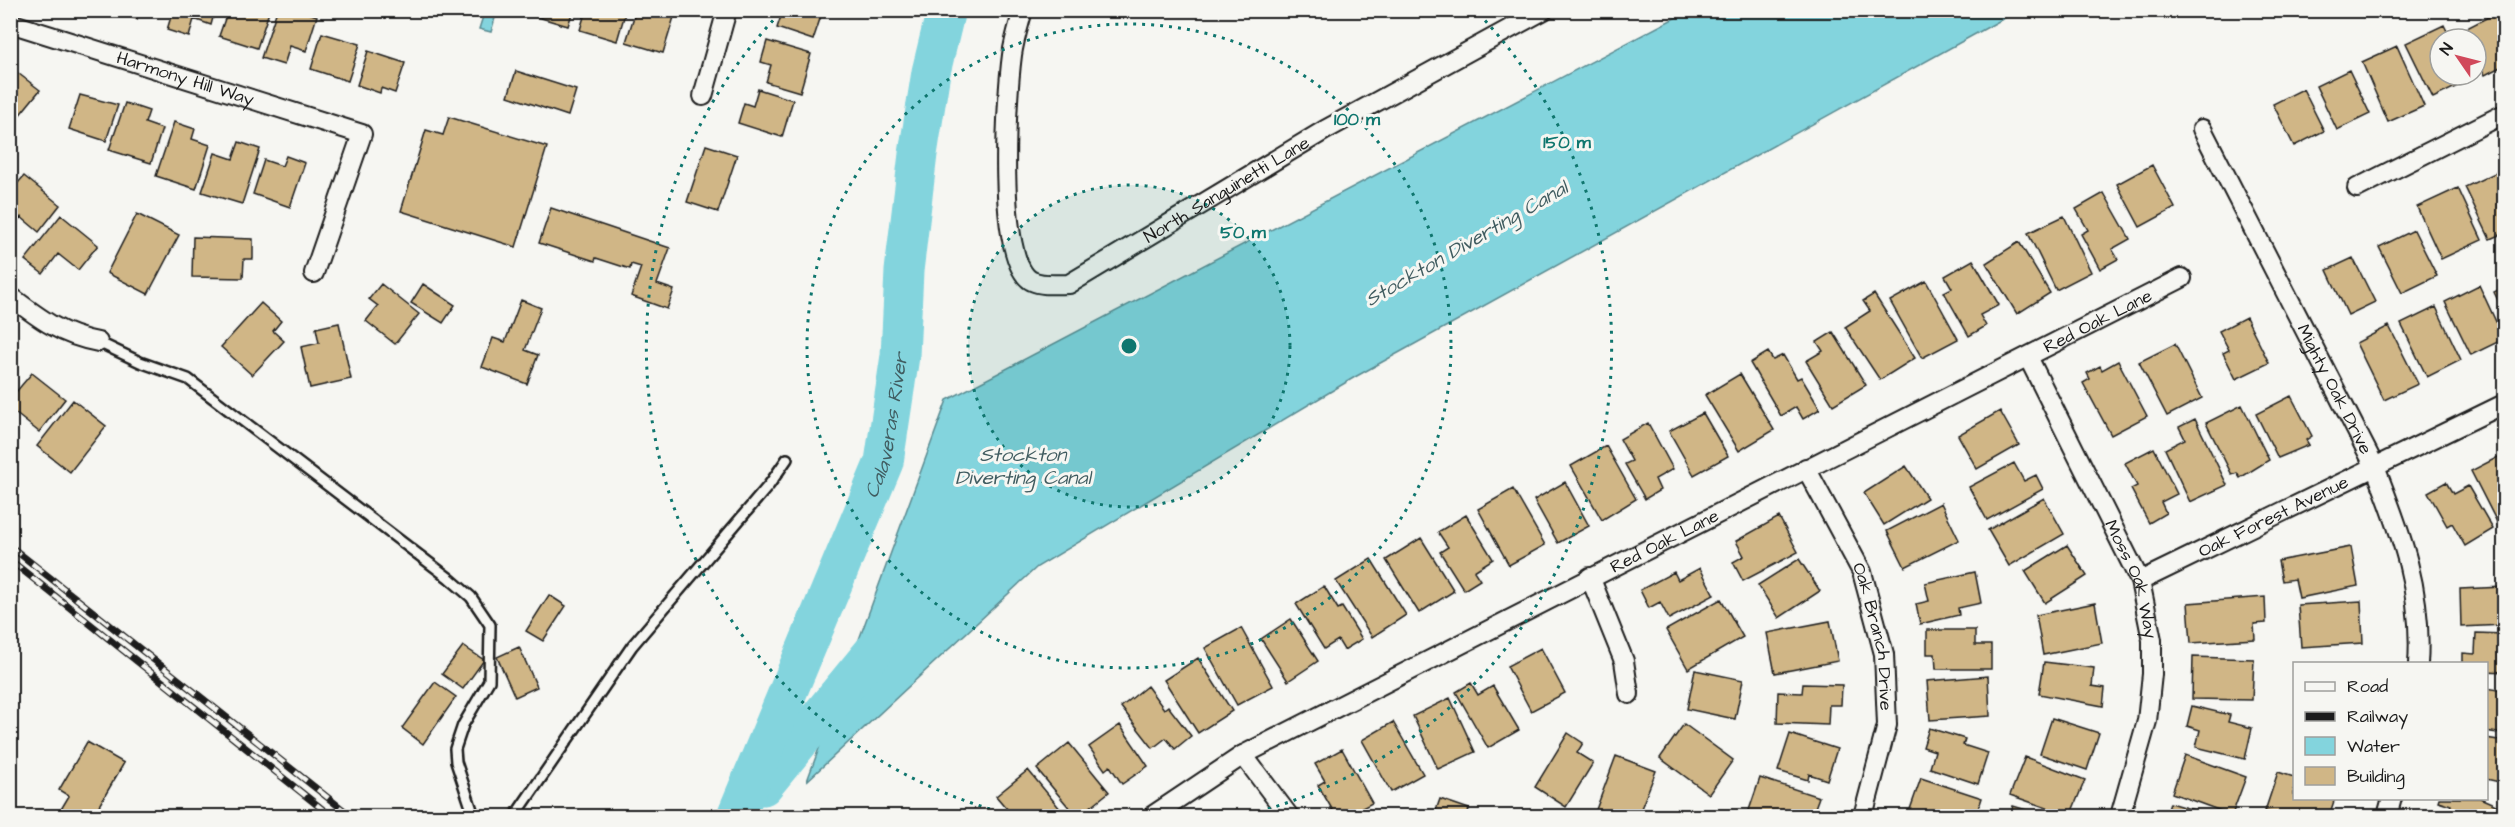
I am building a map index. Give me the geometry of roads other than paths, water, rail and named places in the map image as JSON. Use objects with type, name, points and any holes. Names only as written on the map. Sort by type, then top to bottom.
[{"type":"street","points":[[703,96],[727,10]]},
{"type":"street","name":"North Sanguinetti Lane","points":[[1023,10],[1012,52],[1007,97],[1007,210],[1015,259],[1031,280],[1052,285],[1068,284],[1325,130],[1544,10]]},
{"type":"street","name":"Harmony Hill Way","points":[[10,23],[362,134],[314,273]]},
{"type":"street","points":[[2356,188],[2505,114]]},
{"type":"street","name":"Mighty Oak Drive","points":[[2202,129],[2375,467],[2398,525],[2414,578],[2420,639],[2418,662]]},
{"type":"street","name":"Red Oak Lane","points":[[1152,816],[1243,755],[2182,278]]},
{"type":"street","points":[[10,296],[43,321],[72,337],[98,342]]},
{"type":"street","name":"Moss Oak Way","points":[[2028,357],[2140,581],[2152,640],[2152,674],[2147,721],[2120,816]]},
{"type":"street","name":"Oak Forest Avenue","points":[[2140,581],[2505,404]]},
{"type":"street","name":"Oak Branch Drive","points":[[1806,468],[1862,573],[1884,654],[1887,725],[1863,816]]},
{"type":"street","points":[[1590,577],[1624,661],[1629,694]]},
{"type":"street","points":[[1243,755],[1289,816]]},
{"type":"street","points":[[2387,816],[2391,800]]},
{"type":"lane","points":[[98,342],[140,362],[188,379],[449,578],[482,611],[490,625],[489,681],[463,725],[455,749],[456,762],[474,816]]},
{"type":"lane","points":[[515,816],[632,646],[788,459]]},
{"type":"water","points":[[485,10],[497,11],[491,32],[479,29]]},
{"type":"water","name":"Stockton Diverting Canal","points":[[1688,11],[2017,11],[1355,377],[1037,567],[807,781],[947,400]]},
{"type":"waterway","name":"Calaveras River","points":[[736,816],[884,462],[900,356],[904,271],[918,154],[931,72],[946,10]]},
{"type":"waterway","name":"Calaveras River","points":[[763,786],[874,651]]},
{"type":"railway","points":[[10,546],[351,816]]},
{"type":"railway","points":[[10,560],[331,816]]}]
